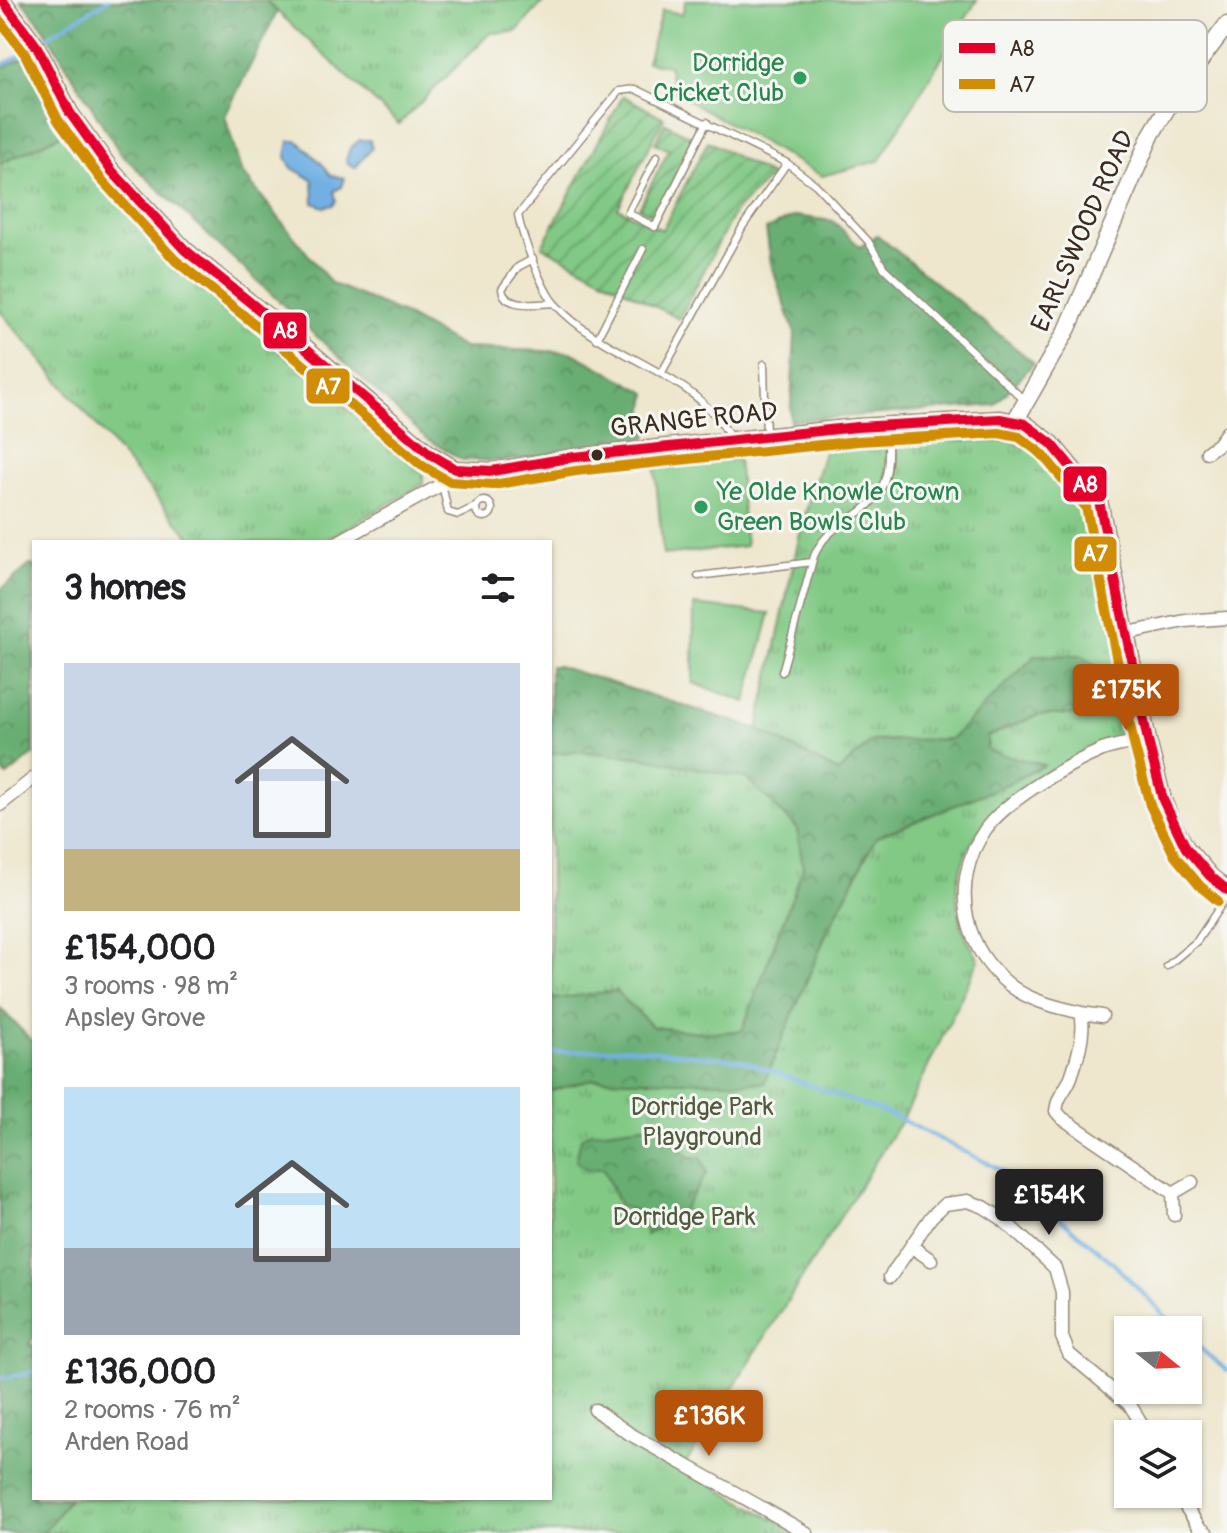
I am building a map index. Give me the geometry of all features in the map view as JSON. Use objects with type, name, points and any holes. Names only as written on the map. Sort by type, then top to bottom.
[{"type":"main road","points":[[2,0],[37,47],[70,113],[111,170],[185,250],[430,454],[455,469]]},
{"type":"main road","name":"EARLSWOOD ROAD","points":[[1207,51],[1227,25]]},
{"type":"main road","name":"EARLSWOOD ROAD","points":[[1015,421],[1068,328],[1151,135],[1165,112]]},
{"type":"main road","name":"GRANGE ROAD","points":[[455,469],[504,470],[574,457],[887,426],[1000,419],[1015,421]]},
{"type":"main road","points":[[1015,421],[1035,430],[1052,444],[1099,501],[1163,800],[1179,837],[1195,859],[1227,890]]},
{"type":"street","points":[[1207,452],[1227,432]]},
{"type":"street","points":[[342,540],[442,484],[455,469]]},
{"type":"street","points":[[1128,633],[1185,621],[1227,618]]},
{"type":"street","points":[[1102,1016],[1048,1005],[1017,990],[984,959],[968,924],[963,892],[965,876],[970,857],[986,828],[1035,787],[1102,750],[1148,741]]},
{"type":"street","points":[[0,805],[32,780]]},
{"type":"street","points":[[1081,1013],[1083,1021],[1071,1079],[1057,1099],[1056,1111],[1173,1193]]},
{"type":"street","points":[[1173,1193],[1192,1182]]},
{"type":"street","points":[[1173,1193],[1174,1215]]},
{"type":"street","points":[[890,1277],[931,1217],[945,1204],[968,1201],[1001,1218],[1055,1268],[1062,1292],[1062,1337],[1069,1354],[1130,1405],[1139,1420]]},
{"type":"street","points":[[911,1246],[931,1260]]},
{"type":"street","points":[[595,1410],[630,1434],[807,1533]]},
{"type":"street","points":[[1186,1508],[1207,1533]]},
{"type":"lane","points":[[731,440],[705,405],[661,374],[597,339],[553,303],[522,234],[518,215],[619,91],[635,89],[707,122],[787,163],[816,185],[868,241],[884,268],[1026,402]]},
{"type":"lane","points":[[657,156],[628,213],[653,230],[707,122]]},
{"type":"lane","points":[[661,374],[743,226],[787,163]]},
{"type":"lane","points":[[597,339],[643,249]]},
{"type":"lane","points":[[533,259],[518,267],[502,289],[502,296],[506,300],[525,304],[553,303]]},
{"type":"lane","points":[[764,364],[766,437]]},
{"type":"lane","points":[[782,672],[821,540],[831,530],[868,507],[880,493],[889,468],[887,426]]},
{"type":"lane","points":[[442,484],[448,512],[458,515],[475,507]]},
{"type":"lane","points":[[698,576],[812,562]]},
{"type":"lane","points":[[1167,966],[1197,941],[1227,896]]},
{"type":"green space","points":[[21,0],[265,0],[277,12],[225,116],[241,171],[331,283],[401,313],[464,348],[571,352],[647,393],[644,416],[647,438],[507,461],[462,460],[426,438],[120,153],[41,24]]},
{"type":"green space","points":[[265,0],[545,0],[516,32],[490,33],[399,124]]},
{"type":"green space","name":"Dorridge Cricket Club","points":[[686,0],[977,0],[965,20],[943,20],[943,56],[879,161],[822,176],[672,91],[669,66],[647,62],[662,10],[682,14]]},
{"type":"green space","points":[[30,55],[62,134],[0,164],[0,68]]},
{"type":"green space","points":[[623,96],[664,118],[618,208],[662,230],[708,141],[771,176],[735,211],[679,319],[542,246]]},
{"type":"green space","points":[[665,123],[695,139],[655,216],[639,208],[669,150],[655,143]]},
{"type":"green space","points":[[62,134],[178,264],[423,473],[423,484],[325,540],[192,540],[0,311],[0,164]]},
{"type":"green space","points":[[795,216],[833,221],[860,247],[877,235],[1034,363],[995,405],[790,421],[795,334],[771,264],[766,229]]},
{"type":"green space","name":"Dorridge Park","points":[[828,439],[1006,441],[1036,448],[1082,495],[1093,520],[1137,717],[1120,735],[1026,786],[992,815],[978,832],[960,871],[957,893],[962,928],[979,960],[907,1111],[682,1469],[799,1533],[43,1533],[68,1500],[552,1500],[552,1090],[593,1079],[764,1082],[827,932],[876,837],[1005,785],[1043,766],[988,751],[987,737],[1038,715],[1105,715],[1036,655],[951,739],[872,741],[838,773],[758,729],[802,524]]},
{"type":"green space","name":"Ye Olde Knowle Crown Green Bowls Club","points":[[738,459],[746,546],[663,555],[655,468]]},
{"type":"green space","points":[[32,566],[32,756],[7,776],[0,768],[0,590]]},
{"type":"green space","name":"Ye Olde Knowle Crown Green Bowls Club","points":[[694,605],[770,613],[746,702],[693,683]]},
{"type":"green space","points":[[1036,655],[1084,656],[1100,670],[1106,715],[1038,715],[987,737],[988,751],[1044,765],[1005,785],[876,837],[827,932],[764,1083],[593,1079],[552,1090],[552,996],[554,999],[616,991],[653,1027],[709,1033],[742,1031],[803,868],[797,828],[746,778],[640,757],[575,751],[552,754],[552,666],[758,729],[838,772],[872,741],[951,739]]},
{"type":"green space","points":[[575,751],[640,757],[747,778],[797,828],[804,868],[742,1031],[709,1033],[653,1027],[616,991],[554,999],[552,754]]},
{"type":"green space","points":[[0,1008],[32,1041],[32,1340],[29,1345],[32,1345],[32,1500],[68,1500],[43,1533],[0,1533]]},
{"type":"green space","points":[[665,1123],[670,1140],[690,1157],[701,1157],[707,1173],[679,1216],[646,1235],[637,1211],[620,1206],[603,1169],[586,1169],[576,1161],[581,1138],[590,1133]]},
{"type":"water","points":[[360,140],[370,140],[372,148],[355,168],[346,160],[350,148]]},
{"type":"water","points":[[289,141],[298,141],[330,175],[345,178],[342,187],[334,191],[334,205],[324,207],[314,203],[313,180],[292,168],[286,157]]},
{"type":"waterway","points":[[48,36],[108,0]]},
{"type":"waterway","points":[[0,66],[23,54]]},
{"type":"waterway","points":[[552,1053],[628,1048],[741,1060],[896,1117],[1003,1171],[1112,1262],[1165,1316]]},
{"type":"waterway","points":[[1202,1350],[1227,1371]]},
{"type":"waterway","points":[[0,1378],[32,1372]]},
{"type":"transit line","name":"A8","points":[[2,0],[37,47],[70,113],[111,170],[185,250],[430,454],[455,469],[492,471],[574,457],[857,427],[1000,419],[1025,424],[1052,444],[1099,501],[1163,800],[1186,848],[1227,890]]},
{"type":"transit line","name":"A7","points":[[0,21],[25,54],[58,120],[100,178],[175,260],[421,465],[450,482],[493,485],[576,471],[858,441],[999,433],[1019,437],[1042,454],[1086,507],[1134,744],[1150,805],[1175,856],[1200,886],[1218,901]]},
{"type":"place","name":"Dorridge Cricket Club","points":[[800,78]]},
{"type":"place","name":"Ye Olde Knowle Crown Green Bowls Club","points":[[701,507]]},
{"type":"park label","name":"Dorridge Park Playground","points":[[702,1122]]}]
